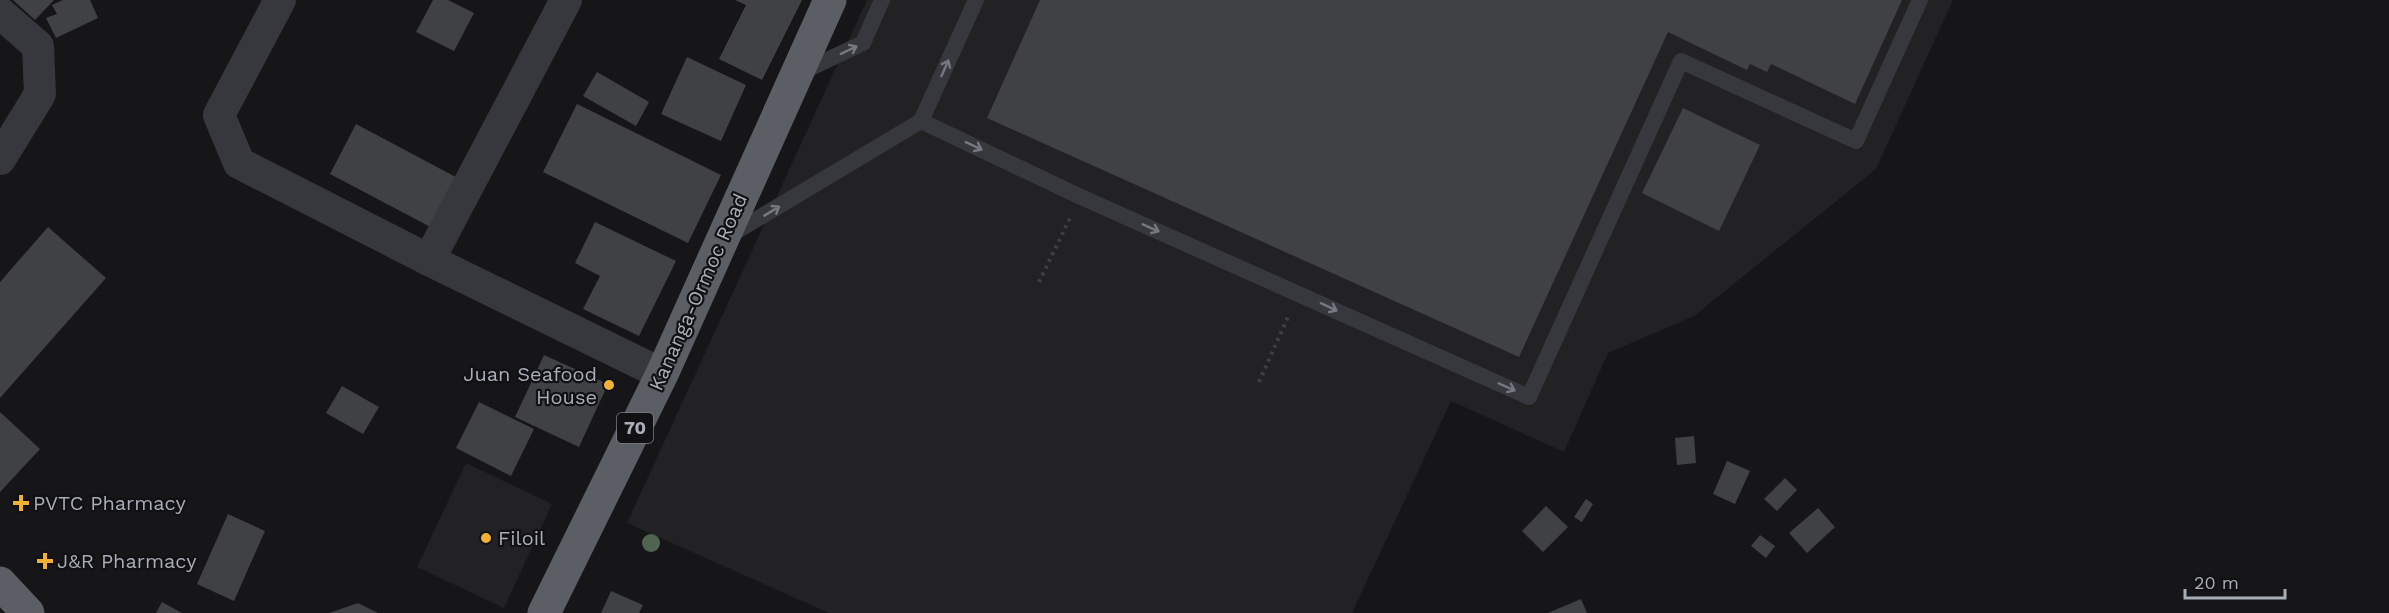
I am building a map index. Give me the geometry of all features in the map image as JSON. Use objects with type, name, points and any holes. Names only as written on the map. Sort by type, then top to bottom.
[{"type":"highway","name":"Kananga-Ormoc Road","points":[[544,613],[662,374],[830,0]]},
{"type":"highway","points":[[0,583],[23,611]]},
{"type":"street","points":[[280,0],[219,115],[239,163],[429,260],[662,374]]},
{"type":"street","points":[[429,260],[566,0]]},
{"type":"street","points":[[0,13],[38,46],[40,94],[0,159]]},
{"type":"lane","points":[[796,75],[863,43],[882,0]]},
{"type":"lane","points":[[722,241],[921,121],[976,0]]},
{"type":"lane","points":[[921,121],[1081,197],[1528,397],[1681,61],[1856,141],[1920,0]]},
{"type":"path","points":[[1040,282],[1081,197]]},
{"type":"path","points":[[1259,382],[1299,293]]},
{"type":"shaded area","points":[[867,0],[1953,0],[1876,169],[1694,316],[1608,353],[1564,452],[1451,401],[1352,613],[829,613],[627,523]]},
{"type":"shaded area","points":[[466,463],[552,504],[504,608],[417,567]]},
{"type":"building","points":[[13,0],[54,0],[35,20]]},
{"type":"building","points":[[63,0],[90,0],[98,18],[56,38],[46,18],[57,14],[52,5]]},
{"type":"building","points":[[433,0],[448,0],[474,13],[454,51],[416,32]]},
{"type":"building","points":[[735,0],[802,0],[762,80],[719,59],[746,5]]},
{"type":"building","points":[[1040,0],[1902,0],[1855,104],[1771,64],[1767,72],[1750,64],[1747,70],[1668,32],[1519,357],[987,118]]},
{"type":"building","points":[[687,57],[746,85],[721,141],[661,114]]},
{"type":"building","points":[[597,72],[649,102],[636,126],[583,96]]},
{"type":"building","points":[[577,104],[721,175],[688,243],[543,172]]},
{"type":"building","points":[[1683,108],[1760,145],[1719,231],[1642,193]]},
{"type":"building","points":[[356,124],[467,183],[440,232],[330,174]]},
{"type":"building","points":[[595,222],[676,261],[639,336],[583,309],[600,276],[575,263]]},
{"type":"building","points":[[48,227],[106,278],[0,398],[0,282]]},
{"type":"building","points":[[544,355],[608,384],[579,447],[515,417]]},
{"type":"building","points":[[342,386],[379,407],[363,434],[326,413]]},
{"type":"building","points":[[479,402],[534,429],[511,476],[456,448]]},
{"type":"building","points":[[0,412],[40,449],[0,492]]},
{"type":"building","points":[[1694,436],[1696,463],[1677,465],[1675,438]]},
{"type":"building","points":[[1727,461],[1750,471],[1735,504],[1713,494]]},
{"type":"building","points":[[1785,478],[1797,490],[1777,511],[1764,499]]},
{"type":"building","points":[[1586,499],[1593,504],[1582,522],[1574,517]]},
{"type":"building","points":[[1546,506],[1568,527],[1543,552],[1522,531]]},
{"type":"building","points":[[1818,508],[1835,527],[1807,553],[1789,533]]},
{"type":"building","points":[[228,514],[265,531],[234,601],[197,584]]},
{"type":"building","points":[[1760,535],[1775,546],[1766,558],[1751,546]]},
{"type":"building","points":[[611,591],[643,605],[639,613],[601,613]]},
{"type":"building","points":[[1581,599],[1587,613],[1548,613]]},
{"type":"building","points":[[162,602],[182,613],[156,613]]},
{"type":"building","points":[[358,603],[378,613],[329,613]]},
{"type":"place","name":"Juan Seafood House","points":[[609,385]]},
{"type":"place","name":"PVTC Pharmacy","points":[[21,503]]},
{"type":"place","name":"Filoil","points":[[486,538]]},
{"type":"place","name":"J&R Pharmacy","points":[[45,561]]}]
